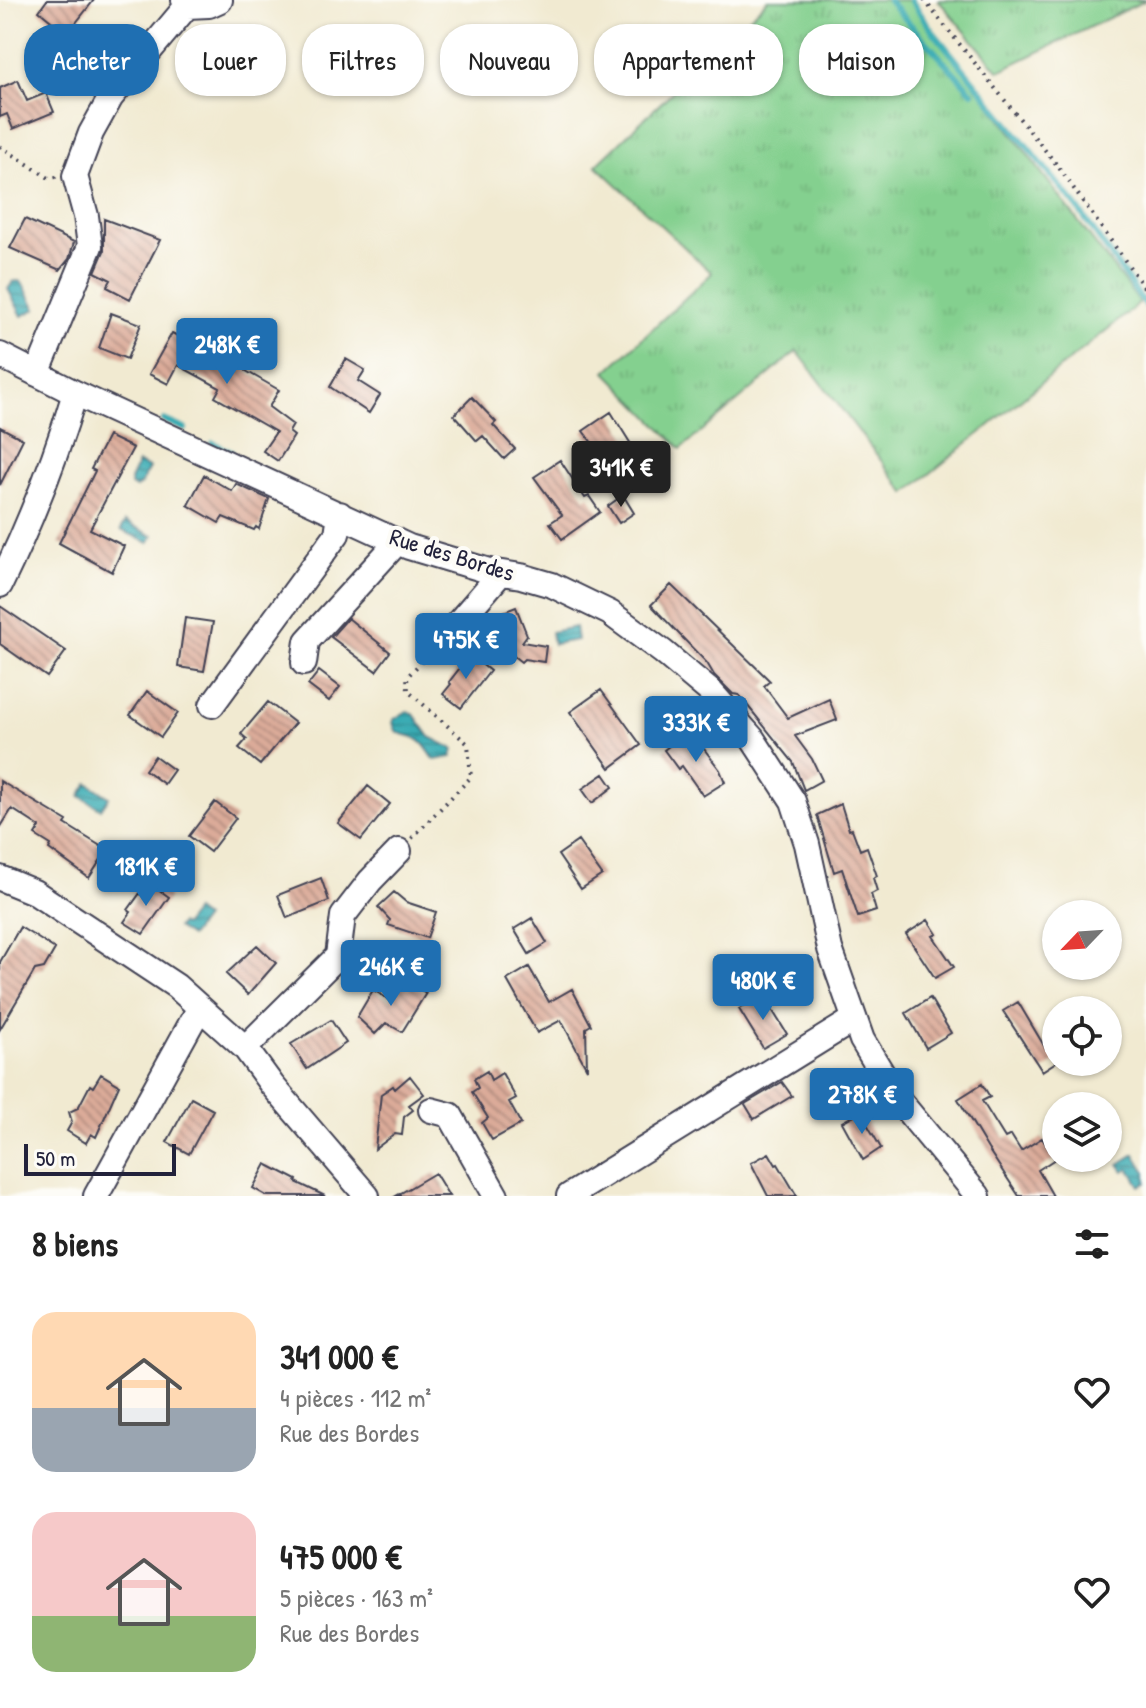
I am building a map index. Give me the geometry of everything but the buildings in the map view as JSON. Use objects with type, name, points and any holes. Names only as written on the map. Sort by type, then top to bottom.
[{"type":"street","points":[[37,374],[90,246],[75,176],[91,133],[111,97],[186,3],[209,5],[220,0]]},
{"type":"street","name":"Rue des Bordes","points":[[0,355],[75,393],[409,547],[552,585],[610,613],[712,693],[752,738],[789,794],[799,815],[830,949],[853,1020],[870,1056],[897,1098],[978,1196]]},
{"type":"street","points":[[0,585],[31,522],[56,459],[75,393]]},
{"type":"street","points":[[212,705],[337,534],[340,514]]},
{"type":"street","points":[[304,663],[307,641],[383,559],[395,540]]},
{"type":"street","points":[[457,624],[501,573]]},
{"type":"street","points":[[245,1048],[338,956],[343,916],[399,851]]},
{"type":"street","points":[[0,878],[34,892],[176,986],[245,1048],[272,1085],[367,1196]]},
{"type":"street","points":[[96,1196],[199,1009]]},
{"type":"street","points":[[569,1196],[853,1020]]},
{"type":"street","points":[[431,1110],[450,1115],[496,1196]]},
{"type":"path","points":[[924,0],[1057,165],[1146,290]]},
{"type":"path","points":[[0,146],[49,178],[75,176]]},
{"type":"path","points":[[399,851],[471,777],[468,744],[408,691],[407,677],[457,624]]},
{"type":"green space","points":[[768,0],[911,0],[1140,303],[906,493],[797,351],[681,449],[606,372],[712,273],[596,165],[668,96],[783,96],[783,24],[743,24]]},
{"type":"green space","points":[[938,0],[1146,0],[999,71]]},
{"type":"water","points":[[17,281],[22,282],[36,309],[22,316],[8,289]]},
{"type":"water","points":[[138,463],[149,468],[136,488],[130,480]]},
{"type":"water","points":[[125,522],[153,536],[149,543],[121,530]]},
{"type":"water","points":[[575,627],[577,640],[553,644],[551,632]]},
{"type":"water","points":[[407,711],[413,713],[430,737],[454,749],[452,757],[435,760],[420,741],[395,730],[393,720]]},
{"type":"water","points":[[88,783],[109,797],[101,809],[80,796]]},
{"type":"water","points":[[195,911],[204,918],[190,937],[177,928],[180,924],[183,926]]},
{"type":"water","points":[[1135,1154],[1146,1172],[1146,1183],[1140,1186],[1129,1168],[1124,1171],[1122,1162]]},
{"type":"waterway","points":[[911,0],[931,29],[1077,207],[1146,306]]},
{"type":"waterway","points":[[889,1],[972,92]]},
{"type":"waterway","points":[[164,420],[185,429]]},
{"type":"waterway","points":[[213,443],[231,452]]}]
